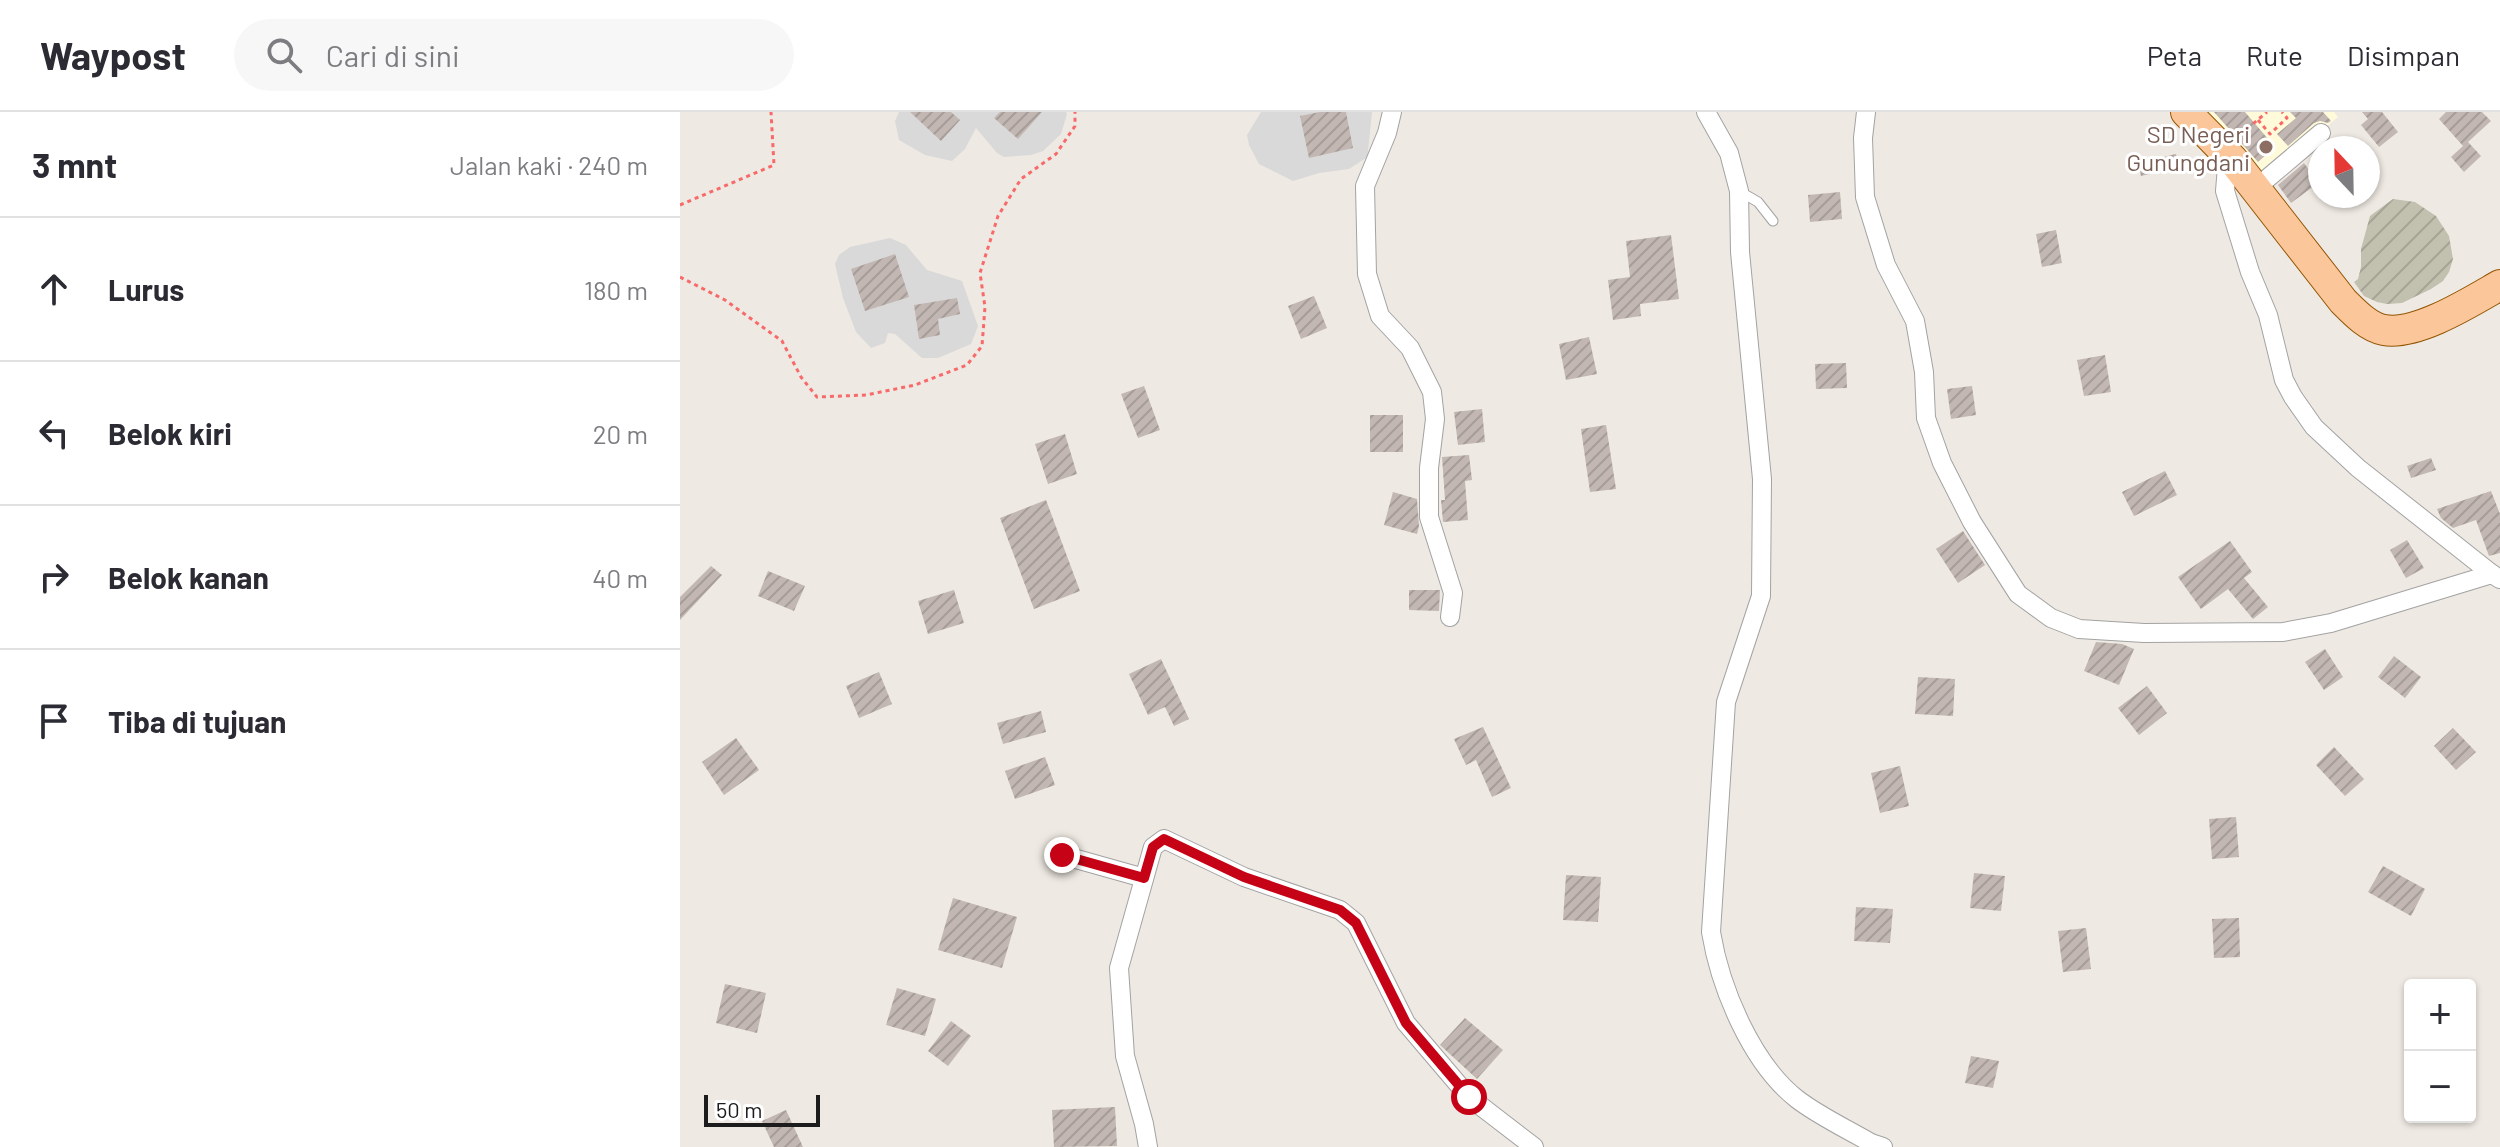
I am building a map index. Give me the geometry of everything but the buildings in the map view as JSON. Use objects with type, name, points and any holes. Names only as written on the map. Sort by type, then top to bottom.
[{"type":"main road","points":[[2186,112],[2233,145],[2256,188],[2343,301],[2361,318],[2383,330],[2412,328],[2469,303],[2500,285]]},
{"type":"street","points":[[1392,112],[1387,133],[1365,186],[1367,274],[1380,316],[1410,348],[1432,392],[1435,419],[1429,468],[1429,517],[1453,593],[1450,617]]},
{"type":"street","points":[[1706,112],[1729,153],[1739,191],[1740,252],[1762,479],[1761,596],[1726,702],[1711,932],[1717,966],[1752,1045],[1774,1077],[1797,1099],[1876,1146]]},
{"type":"street","points":[[1866,112],[1863,138],[1865,197],[1886,265],[1915,321],[1924,372],[1926,418],[1942,463],[1972,522],[2018,594],[2051,618],[2079,629],[2144,633],[2283,632],[2331,623],[2496,577]]},
{"type":"street","points":[[2256,188],[2321,133]]},
{"type":"street","points":[[2233,145],[2225,191],[2250,272],[2268,315],[2284,380],[2293,397],[2314,427],[2358,468],[2496,577]]},
{"type":"street","points":[[1148,1147],[1125,1056],[1119,968],[1153,847],[1164,839],[1266,886],[1314,899],[1340,910],[1356,923],[1406,1023],[1469,1097],[1534,1147]]},
{"type":"street","points":[[1062,855],[1144,878]]},
{"type":"lane","points":[[1739,191],[1758,202],[1773,221]]},
{"type":"path","points":[[680,205],[774,165],[771,112]]},
{"type":"path","points":[[680,277],[725,300],[782,341],[801,377],[817,397],[866,395],[915,385],[967,365],[982,346],[985,307],[980,273],[998,216],[1021,179],[1056,154],[1075,126],[1075,112]]},
{"type":"path","points":[[2233,145],[2267,112]]},
{"type":"path","points":[[2258,120],[2270,134],[2287,118],[2282,112]]},
{"type":"shaded area","points":[[899,112],[1067,114],[1061,134],[1043,151],[1004,157],[976,128],[965,149],[952,161],[925,155],[899,140],[895,121]]},
{"type":"shaded area","points":[[1261,112],[1372,112],[1368,151],[1372,154],[1349,169],[1293,181],[1259,164],[1249,145],[1247,135]]},
{"type":"shaded area","name":"SD Negeri Gunungdani","points":[[2192,112],[2334,112],[2338,117],[2315,136],[2308,136],[2308,142],[2262,180]]},
{"type":"shaded area","points":[[2393,199],[2415,202],[2436,216],[2449,236],[2453,259],[2443,281],[2402,303],[2387,304],[2364,296],[2354,282],[2361,267],[2361,249],[2370,216]]},
{"type":"shaded area","points":[[890,238],[906,245],[927,270],[962,281],[978,326],[971,344],[938,358],[922,358],[895,334],[888,333],[885,343],[871,348],[856,332],[835,264],[839,255],[850,247]]},
{"type":"place","name":"SD Negeri Gunungdani","points":[[2266,147]]},
{"type":"route","points":[[1062,855],[1144,878],[1153,847],[1164,839],[1244,877],[1340,910],[1356,923],[1406,1023],[1469,1097]]}]
